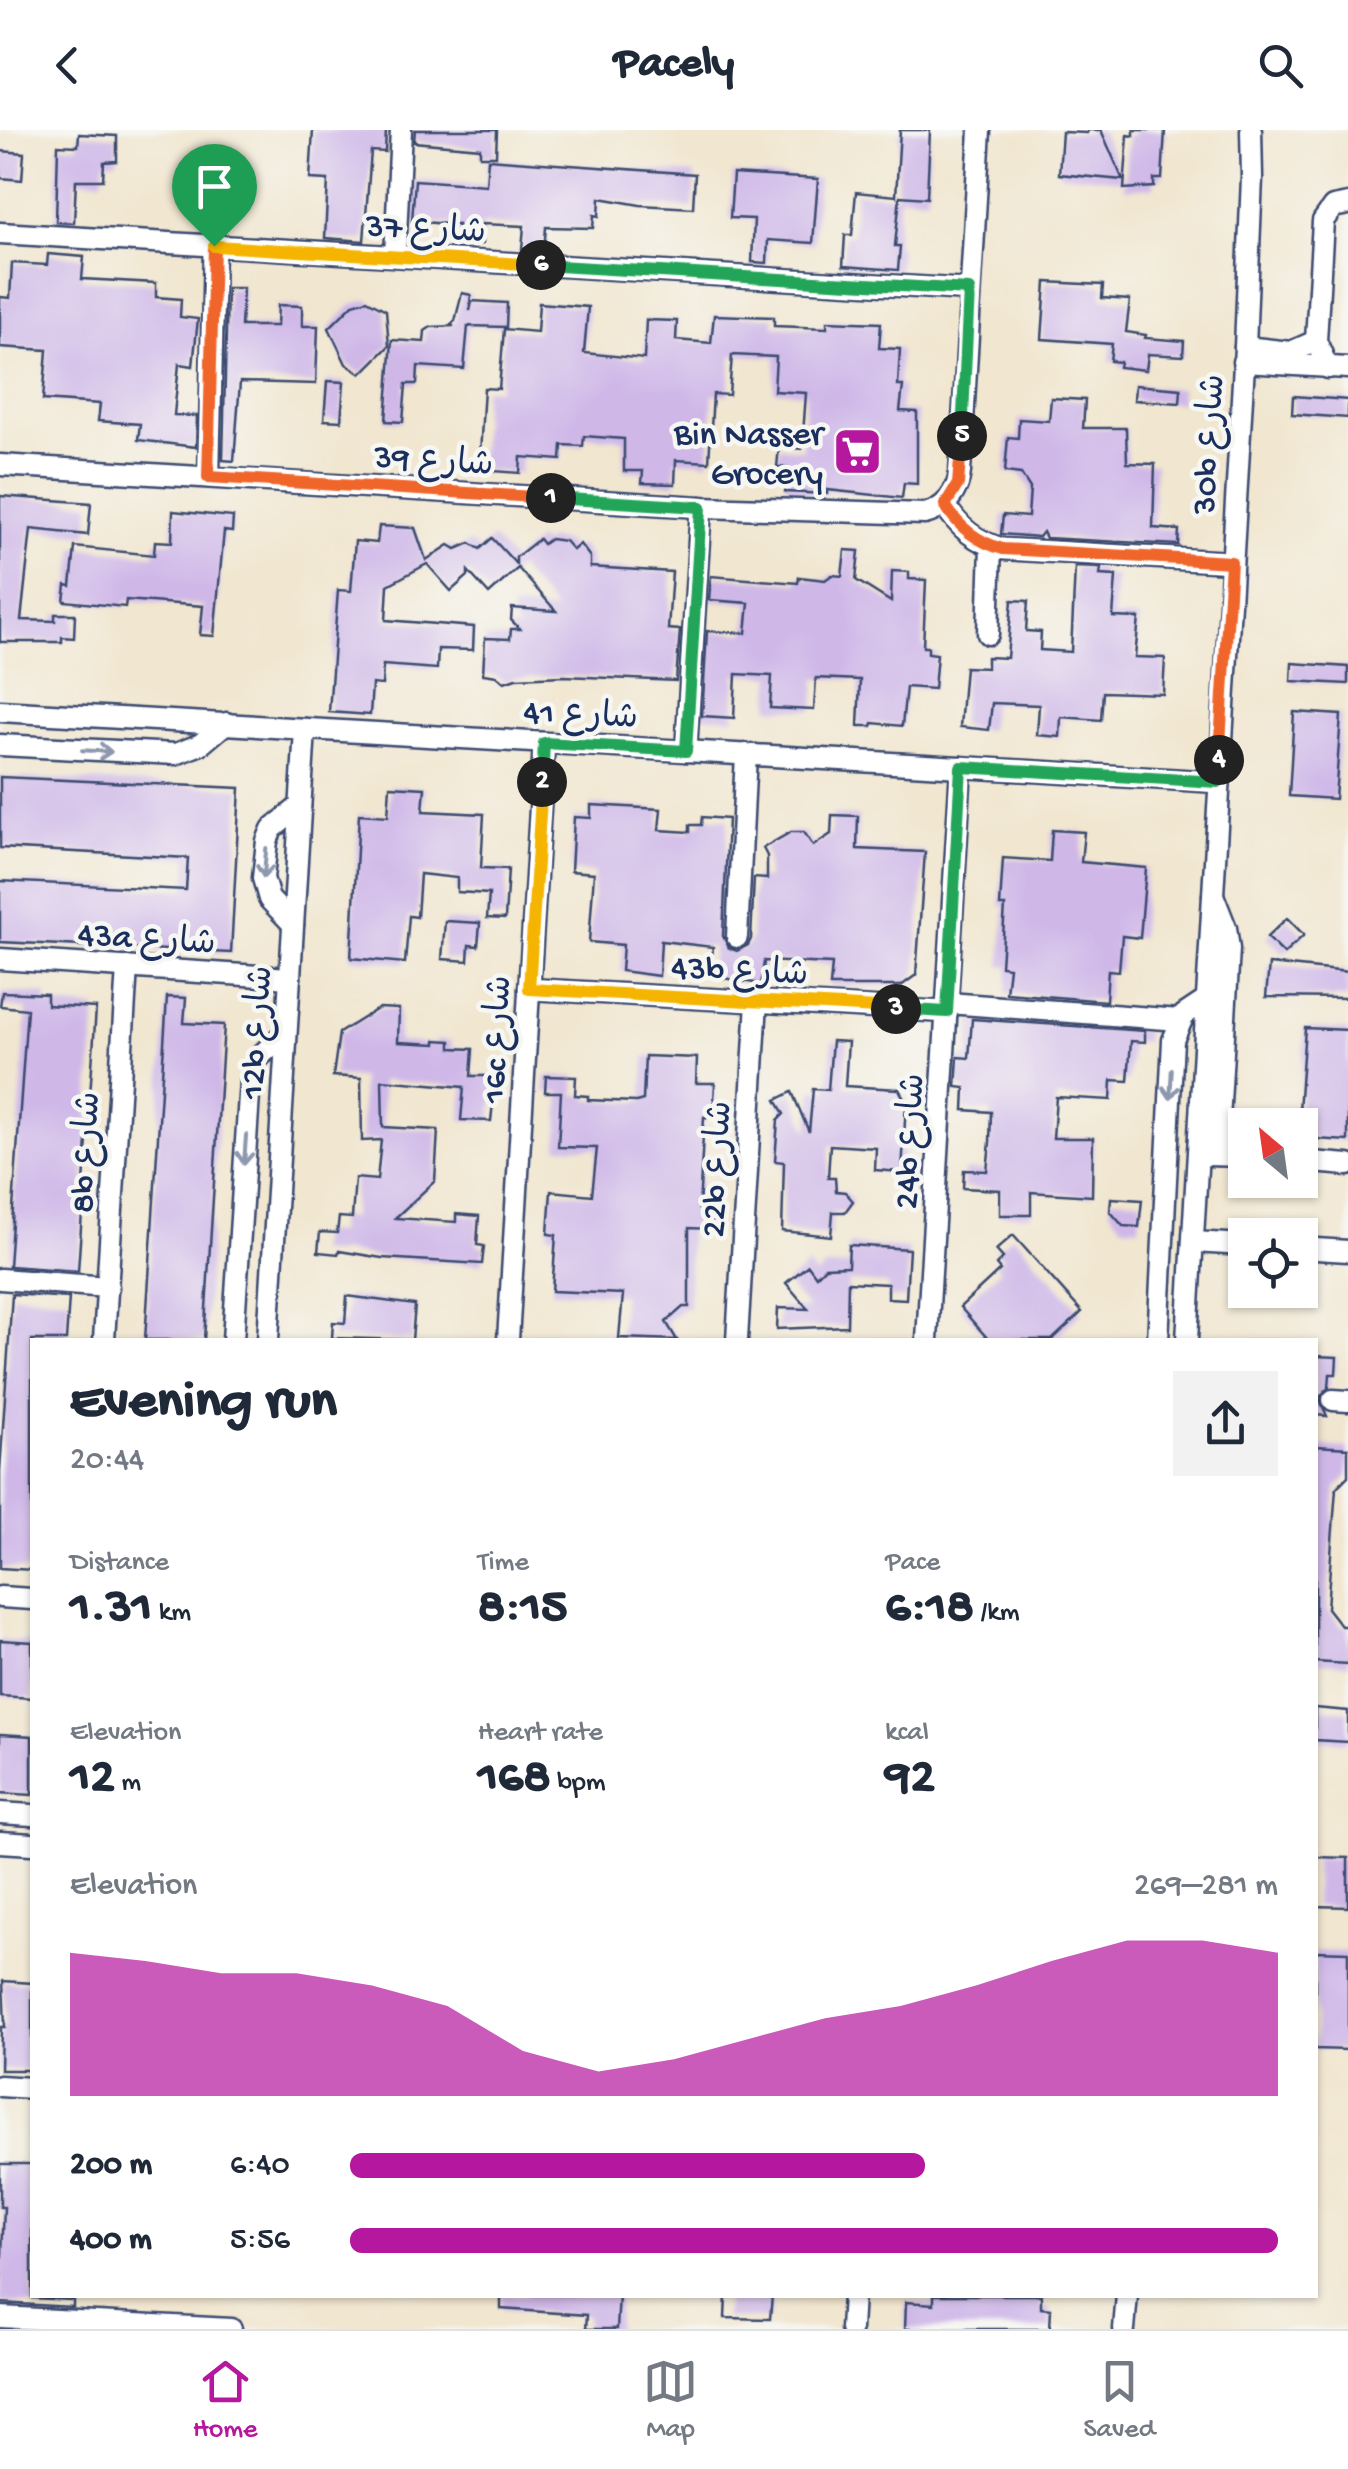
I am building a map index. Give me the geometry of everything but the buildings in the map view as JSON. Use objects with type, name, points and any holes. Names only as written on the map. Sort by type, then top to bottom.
[{"type":"street","points":[[396,256],[401,130]]},
{"type":"street","points":[[980,130],[960,472],[958,484],[945,505],[964,530],[992,546],[1231,562]]},
{"type":"street","name":"30b شارع","points":[[1187,1338],[1193,1242],[1206,1155],[1205,1001],[1244,355],[1253,132]]},
{"type":"street","points":[[1338,368],[1320,356],[1316,341],[1323,221],[1333,207],[1348,204]]},
{"type":"street","name":"شارع 37","points":[[0,233],[969,290]]},
{"type":"street","points":[[208,477],[214,246]]},
{"type":"street","points":[[1244,355],[1291,352],[1316,341]]},
{"type":"street","points":[[1244,355],[1338,368]]},
{"type":"street","name":"شارع 39","points":[[0,465],[701,507],[925,514],[945,505]]},
{"type":"street","points":[[686,751],[701,507]]},
{"type":"street","points":[[988,634],[992,546]]},
{"type":"street","name":"شارع 41","points":[[0,711],[1218,782]]},
{"type":"street","points":[[0,745],[176,754],[201,744],[226,723]]},
{"type":"street","name":"12b شارع","points":[[268,1338],[305,728]]},
{"type":"street","name":"16c شارع","points":[[508,1338],[544,743]]},
{"type":"street","points":[[737,937],[746,754]]},
{"type":"street","name":"24b شارع","points":[[927,1338],[961,767]]},
{"type":"street","points":[[293,924],[269,899],[263,878],[269,834],[300,806]]},
{"type":"street","points":[[1212,892],[1226,928],[1229,949],[1206,1155],[1228,1156]]},
{"type":"street","name":"43a شارع","points":[[0,960],[290,978]]},
{"type":"street","name":"8b شارع","points":[[104,1338],[126,967]]},
{"type":"street","name":"43b شارع","points":[[529,989],[1180,1020]]},
{"type":"street","points":[[1158,1338],[1173,1040],[1180,1020],[1205,1001]]},
{"type":"street","name":"22b شارع","points":[[737,1338],[757,1002]]},
{"type":"street","points":[[233,1338],[250,1080],[258,1058],[286,1032]]},
{"type":"street","points":[[1318,1162],[1348,1165]]},
{"type":"street","points":[[1193,1242],[1228,1244]]},
{"type":"street","points":[[1318,1249],[1348,1251]]},
{"type":"street","points":[[0,1279],[108,1287]]},
{"type":"street","points":[[0,1597],[30,1599]]},
{"type":"street","points":[[0,1813],[30,1815]]},
{"type":"street","points":[[0,1842],[30,1844]]},
{"type":"street","points":[[0,2086],[30,2088]]},
{"type":"street","points":[[851,2329],[853,2298]]},
{"type":"street","points":[[1124,2329],[1126,2298]]},
{"type":"street","points":[[0,2317],[231,2329]]},
{"type":"place","name":"Bin Nasser Grocery","points":[[858,451]]},
{"type":"route","points":[[214,246],[969,290],[960,472],[953,496],[945,505],[964,530],[1003,549],[1231,562],[1218,782],[961,767],[947,1012],[529,989],[544,743],[686,751],[701,507],[208,477],[214,246]]}]
